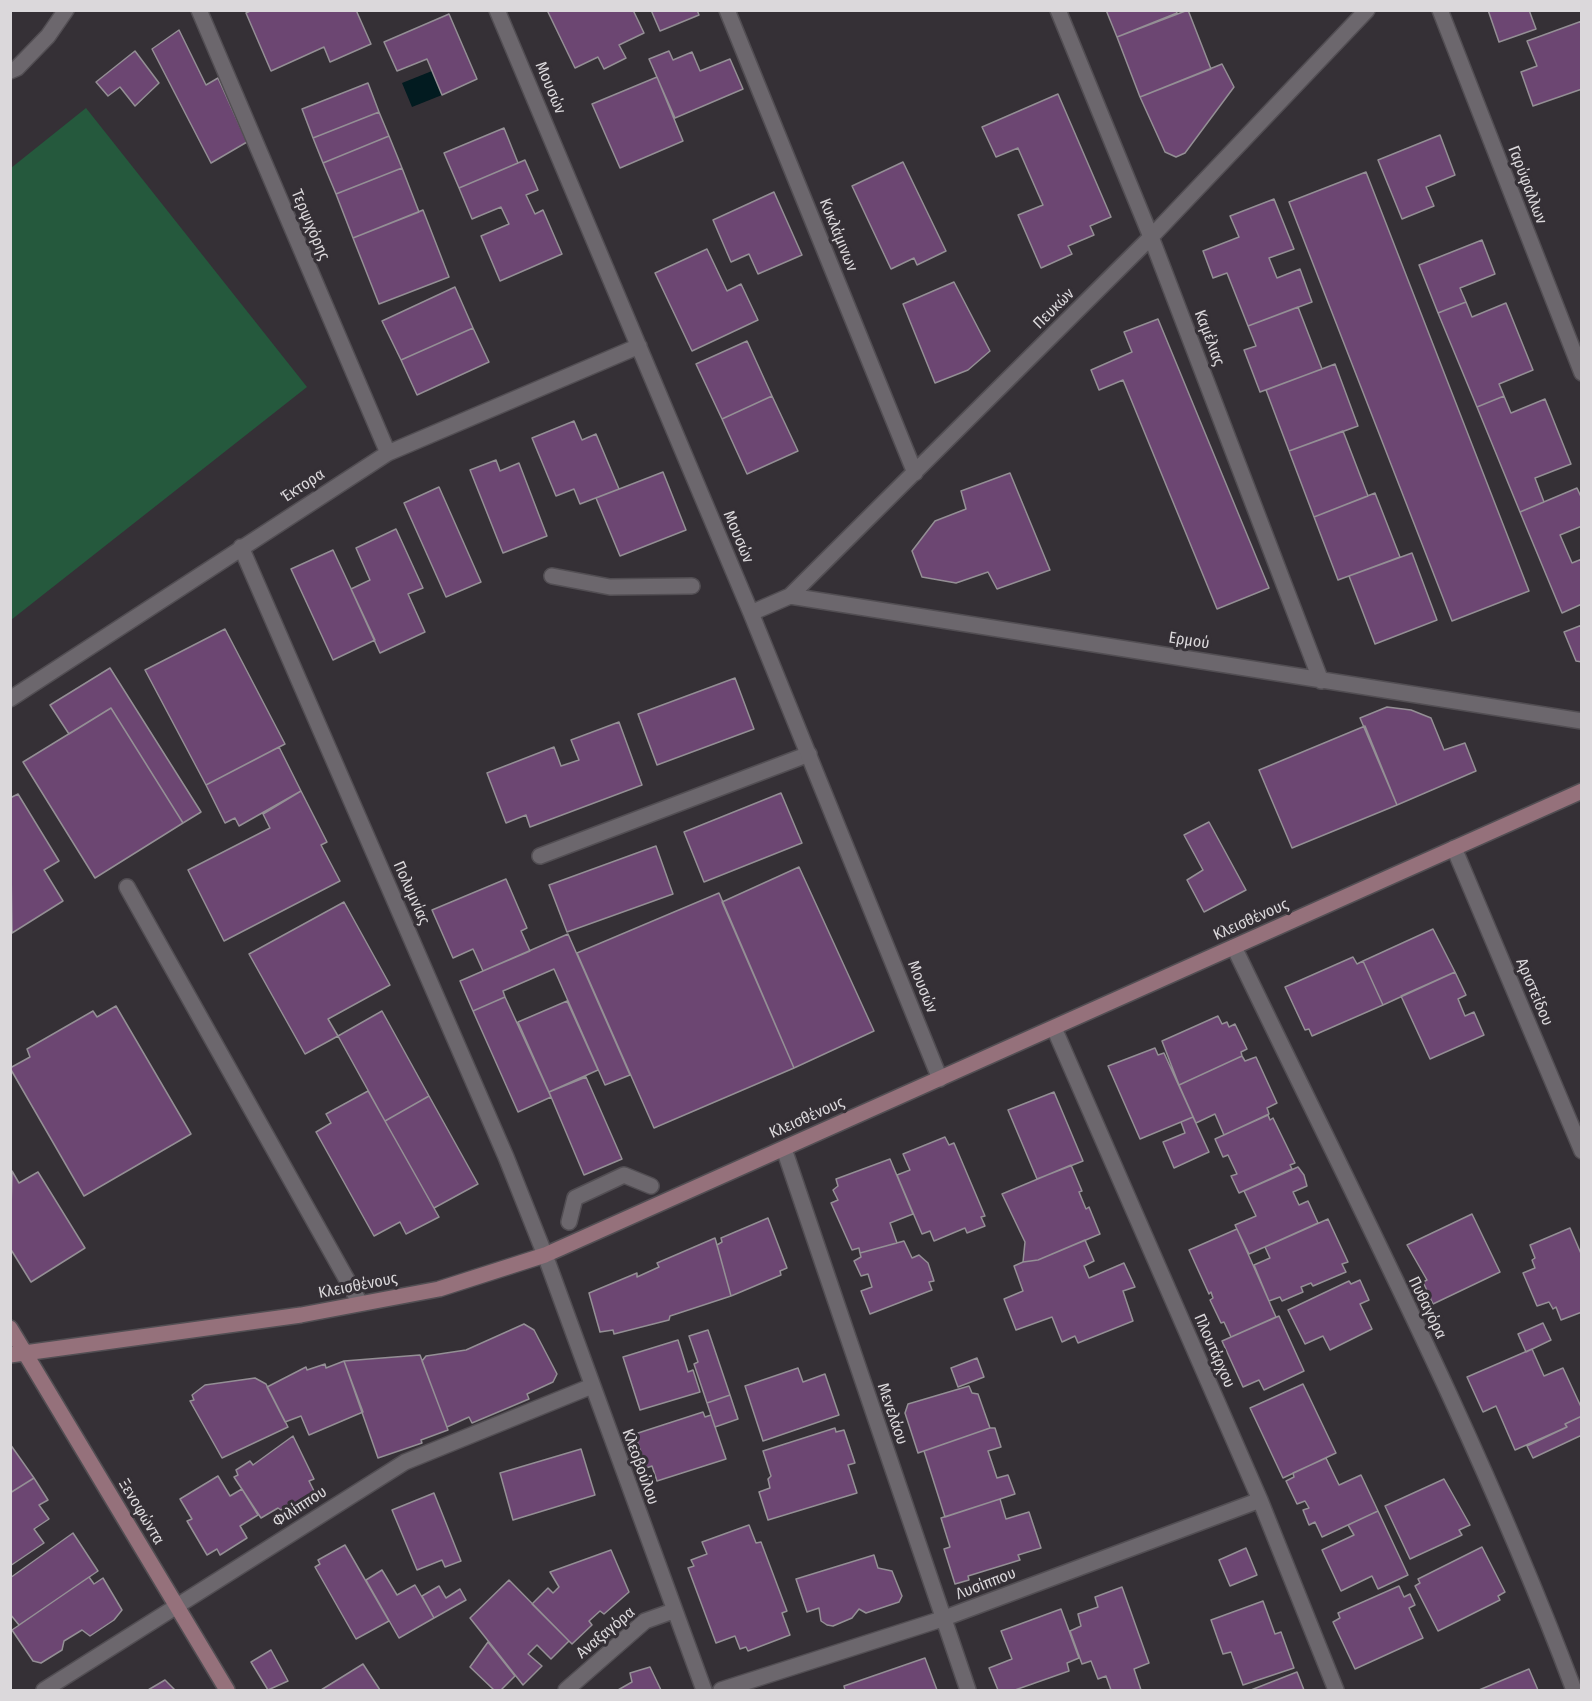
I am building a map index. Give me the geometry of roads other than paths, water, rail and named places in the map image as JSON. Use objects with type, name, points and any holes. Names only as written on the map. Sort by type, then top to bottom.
[{"type":"main road","name":"Κλεισθένους","points":[[18,1354],[360,1304],[439,1289],[545,1255],[1581,792]]},
{"type":"main road","name":"Ξενοφώντα","points":[[10,1328],[18,1354],[177,1606],[226,1690]]},
{"type":"street","points":[[10,71],[17,68],[48,36],[66,10]]},
{"type":"street","name":"Τερψιχόρης","points":[[199,10],[388,453]]},
{"type":"street","name":"Μουσών","points":[[496,10],[751,613],[940,1079]]},
{"type":"street","name":"Κυκλάμινων","points":[[727,10],[915,473]]},
{"type":"street","name":"Καμέλιας","points":[[1058,10],[1151,237],[1321,681]]},
{"type":"street","name":"Πευκών","points":[[751,613],[790,596],[1151,237],[1367,10]]},
{"type":"street","name":"Γαρύφαλλων","points":[[1440,10],[1581,373]]},
{"type":"street","name":"Έκτορα","points":[[10,699],[388,453],[639,346]]},
{"type":"street","name":"Πολυμνίας","points":[[241,547],[506,1157],[545,1255]]},
{"type":"street","points":[[552,576],[610,586],[692,586]]},
{"type":"street","name":"Ερμού","points":[[790,596],[1581,721]]},
{"type":"street","points":[[540,856],[809,754]]},
{"type":"street","name":"Αριστείδου","points":[[1454,848],[1581,1151]]},
{"type":"street","points":[[127,886],[360,1304]]},
{"type":"street","name":"Πυθαγόρα","points":[[1234,947],[1487,1473],[1539,1597],[1574,1690]]},
{"type":"street","name":"Πλουτάρχου","points":[[1054,1028],[1260,1500],[1336,1690]]},
{"type":"street","name":"Μενελάου","points":[[784,1149],[968,1690]]},
{"type":"street","points":[[569,1222],[575,1198],[624,1175],[651,1186]]},
{"type":"street","name":"Κλεοβούλου","points":[[545,1255],[673,1611],[704,1690]]},
{"type":"street","name":"Φιλίππου","points":[[44,1690],[405,1462],[592,1386]]},
{"type":"street","name":"Λυσίππου","points":[[721,1690],[942,1619],[1260,1500]]},
{"type":"street","name":"Αναξαγόρα","points":[[566,1690],[645,1621],[673,1611]]},
{"type":"water","points":[[432,71],[442,95],[412,107],[402,83]]}]
